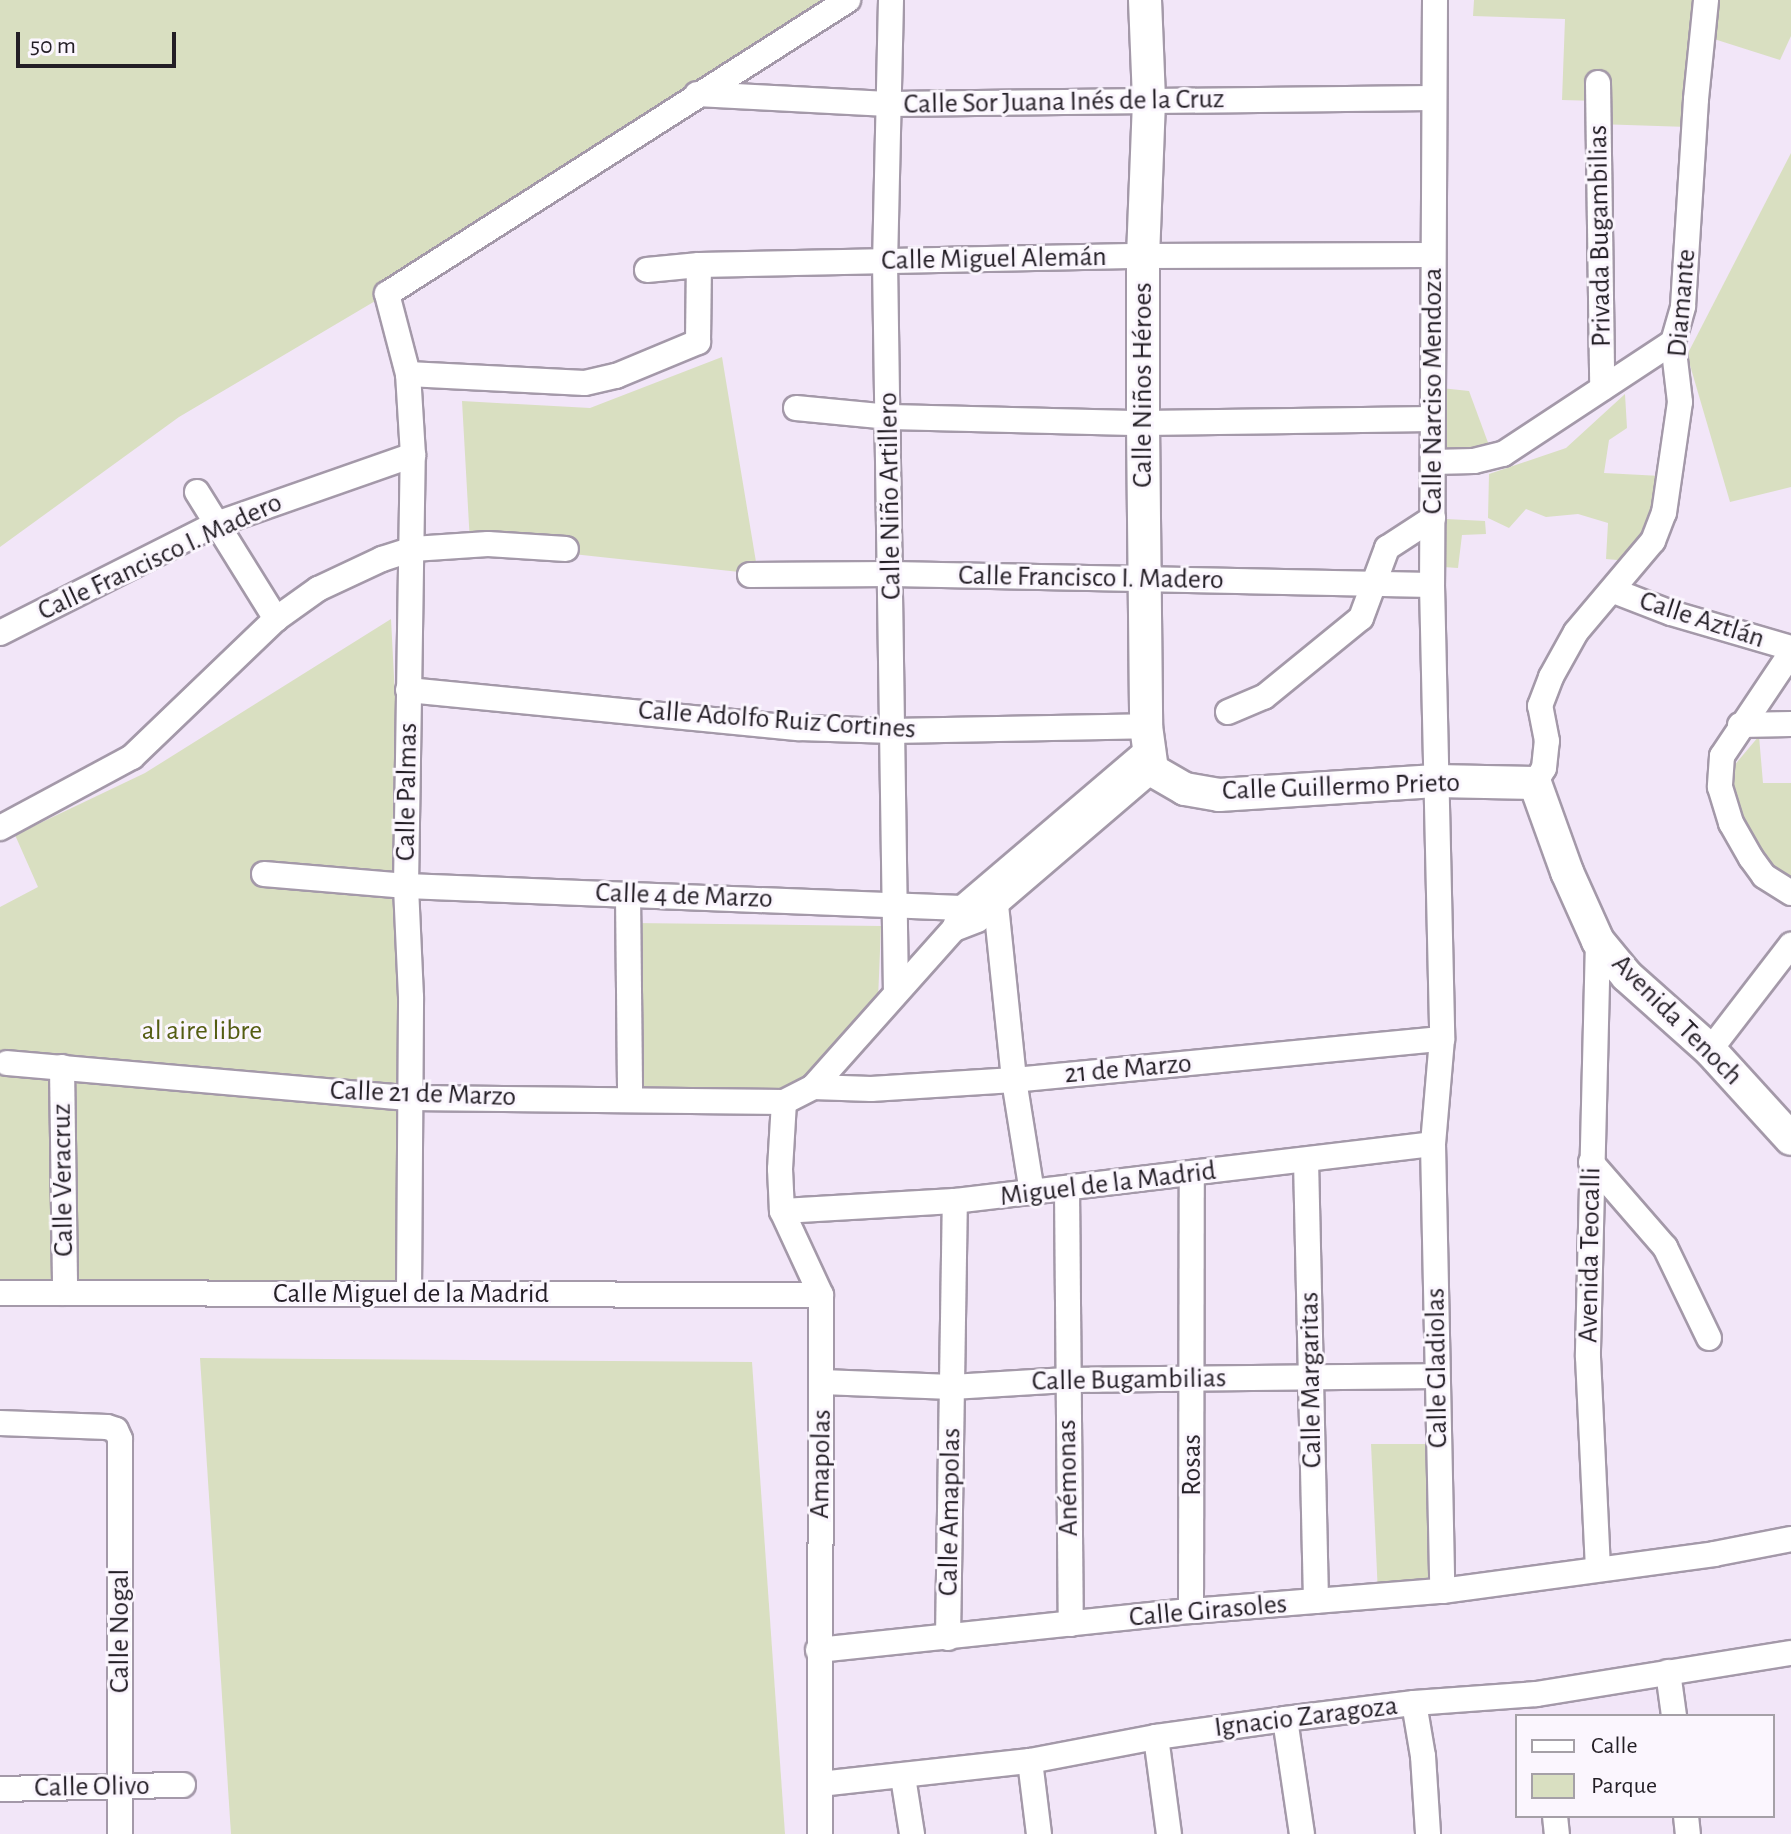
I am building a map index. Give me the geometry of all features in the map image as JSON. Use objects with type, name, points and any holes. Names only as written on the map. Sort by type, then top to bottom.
[{"type":"street","points":[[697,94],[848,0]]},
{"type":"street","name":"Calle Niño Artillero","points":[[891,0],[885,261],[890,417],[896,992]]},
{"type":"street","name":"Calle Niños Héroes","points":[[1145,0],[1149,101],[1143,256],[1143,423],[1149,748]]},
{"type":"street","name":"Calle Narciso Mendoza","points":[[1435,0],[1432,98],[1432,585],[1442,1039]]},
{"type":"street","name":"Diamante","points":[[1614,591],[1653,541],[1664,513],[1680,402],[1673,342],[1683,306],[1706,0]]},
{"type":"street","name":"Privada Bugambilias","points":[[1598,83],[1602,388]]},
{"type":"street","name":"Calle Sor Juana Inés de la Cruz","points":[[697,94],[888,104],[1432,98]]},
{"type":"street","name":"Calle Palmas","points":[[409,1293],[411,997],[406,886],[413,455],[408,374],[387,294],[697,94]]},
{"type":"street","name":"Calle Miguel Alemán","points":[[647,270],[699,265],[1143,256],[1433,255]]},
{"type":"street","points":[[408,374],[585,383],[616,376],[698,342],[699,265]]},
{"type":"street","points":[[1433,462],[1474,461],[1503,454],[1673,342]]},
{"type":"street","points":[[796,408],[890,417],[1143,423],[1432,419]]},
{"type":"street","name":"Calle Francisco I. Madero","points":[[0,633],[216,524],[413,455]]},
{"type":"street","points":[[197,492],[276,619]]},
{"type":"street","points":[[1228,712],[1264,697],[1361,618],[1387,548],[1433,518]]},
{"type":"street","points":[[0,828],[132,757],[276,619],[318,589],[382,559],[413,549],[488,544],[566,549]]},
{"type":"street","name":"Calle Francisco I. Madero","points":[[750,575],[892,574],[1432,585]]},
{"type":"street","points":[[1535,783],[1544,768],[1547,741],[1540,706],[1551,677],[1576,632],[1614,591]]},
{"type":"street","name":"Calle Aztlán","points":[[1614,591],[1671,613],[1791,651]]},
{"type":"street","points":[[1791,651],[1722,756],[1720,787],[1731,823],[1764,876],[1783,891],[1791,893]]},
{"type":"street","name":"Calle Adolfo Ruiz Cortines","points":[[408,690],[799,728],[1149,748]]},
{"type":"street","points":[[1740,725],[1791,724]]},
{"type":"street","points":[[958,918],[977,920],[996,905],[1149,748]]},
{"type":"street","points":[[784,1102],[813,1087],[958,918],[1149,748]]},
{"type":"street","name":"Calle Guillermo Prieto","points":[[1149,748],[1185,789],[1219,795],[1436,781],[1535,783]]},
{"type":"street","name":"Avenida Tenoch","points":[[1535,783],[1567,872],[1598,941],[1627,976],[1710,1050],[1791,1139]]},
{"type":"street","name":"Calle 4 de Marzo","points":[[264,874],[406,886],[894,903],[958,918]]},
{"type":"street","points":[[628,894],[630,1098]]},
{"type":"street","points":[[996,905],[1014,1080],[1032,1193]]},
{"type":"street","name":"Avenida Teocalli","points":[[1598,941],[1588,1357],[1598,1568]]},
{"type":"street","points":[[1710,1050],[1791,945]]},
{"type":"street","points":[[1433,1144],[1442,1039]]},
{"type":"street","name":"21 de Marzo","points":[[813,1087],[871,1089],[1014,1080],[1442,1039]]},
{"type":"street","name":"Calle 21 de Marzo","points":[[7,1063],[410,1098],[784,1102]]},
{"type":"street","name":"Calle Veracruz","points":[[62,1067],[65,1293]]},
{"type":"street","name":"Amapolas","points":[[784,1102],[780,1169],[782,1211],[821,1295],[820,1834]]},
{"type":"street","name":"Miguel de la Madrid","points":[[782,1211],[955,1201],[1433,1144]]},
{"type":"street","name":"Calle Gladiolas","points":[[1433,1144],[1442,1591]]},
{"type":"street","name":"Calle Margaritas","points":[[1306,1160],[1316,1601]]},
{"type":"street","points":[[1591,1162],[1665,1247],[1709,1338]]},
{"type":"street","name":"Rosas","points":[[1191,1611],[1192,1174]]},
{"type":"street","name":"Anémonas","points":[[1067,1188],[1071,1624]]},
{"type":"street","name":"Calle Amapolas","points":[[948,1638],[955,1201]]},
{"type":"street","name":"Calle Miguel de la Madrid","points":[[0,1293],[821,1295]]},
{"type":"street","name":"Calle Bugambilias","points":[[822,1382],[952,1387],[1067,1380],[1437,1376]]},
{"type":"street","name":"Calle Nogal","points":[[0,1423],[116,1430],[120,1439],[120,1834]]},
{"type":"street","name":"Calle Girasoles","points":[[818,1650],[1191,1611],[1442,1591],[1714,1554],[1791,1539]]},
{"type":"street","name":"Ignacio Zaragoza","points":[[820,1784],[1030,1761],[1156,1737],[1414,1703],[1539,1705],[1668,1672],[1791,1653]]},
{"type":"street","points":[[1668,1672],[1674,1714]]},
{"type":"street","points":[[1414,1703],[1423,1756],[1428,1834]]},
{"type":"street","points":[[1285,1719],[1302,1834]]},
{"type":"street","points":[[1156,1737],[1169,1834]]},
{"type":"street","points":[[1030,1761],[1039,1834]]},
{"type":"street","points":[[903,1777],[912,1834]]},
{"type":"street","name":"Calle Olivo","points":[[0,1789],[183,1785]]},
{"type":"green space","points":[[0,0],[825,0],[387,294],[179,417],[0,547]]},
{"type":"green space","points":[[1474,0],[1693,0],[1688,127],[1597,124],[1598,101],[1562,100],[1565,19],[1473,16]]},
{"type":"green space","points":[[1719,0],[1791,0],[1791,36],[1780,60],[1714,39]]},
{"type":"green space","points":[[1791,153],[1791,487],[1730,502],[1687,355]]},
{"type":"green space","points":[[722,357],[758,574],[470,543],[462,401],[590,408]]},
{"type":"green space","points":[[1441,388],[1469,391],[1490,448],[1446,461]]},
{"type":"green space","points":[[1625,394],[1627,428],[1609,440],[1604,473],[1661,476],[1640,562],[1606,559],[1608,523],[1578,514],[1546,517],[1526,509],[1509,528],[1488,518],[1489,474],[1566,448]]},
{"type":"green space","points":[[1446,519],[1485,521],[1486,534],[1462,535],[1458,568],[1443,567]]},
{"type":"green space","name":"al aire libre","points":[[391,619],[406,908],[400,1285],[0,1288],[0,907],[38,887],[15,835],[145,773]]},
{"type":"green space","points":[[1759,736],[1763,783],[1791,783],[1791,888],[1751,855],[1738,819],[1732,768]]},
{"type":"green space","points":[[633,923],[881,926],[878,1000],[786,1097],[632,1099]]},
{"type":"green space","points":[[200,1358],[752,1362],[785,1834],[231,1834]]},
{"type":"green space","points":[[1371,1444],[1437,1444],[1440,1589],[1378,1594]]}]
